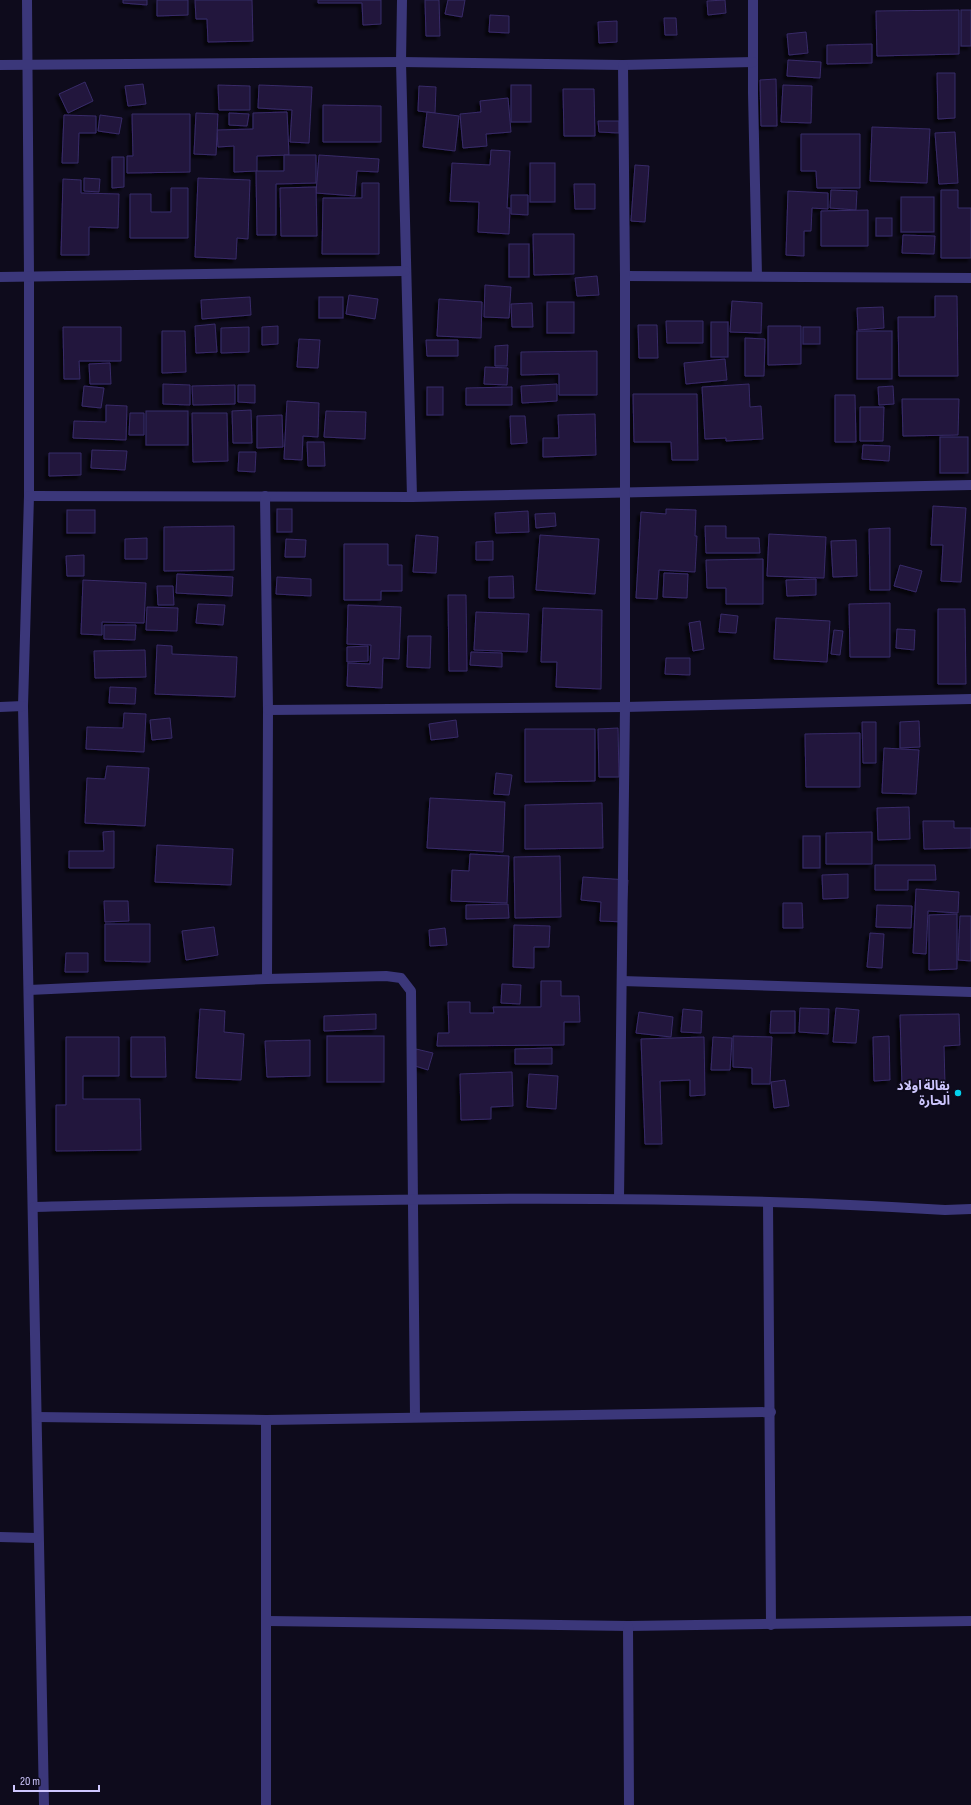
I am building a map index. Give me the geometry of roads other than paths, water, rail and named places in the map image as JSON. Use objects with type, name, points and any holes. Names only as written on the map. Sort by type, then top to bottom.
[{"type":"street","points":[[26,0],[29,276],[29,496],[23,706],[30,1111],[34,1207],[37,1538],[44,1805]]},
{"type":"street","points":[[402,0],[401,62],[405,272],[412,497]]},
{"type":"street","points":[[753,0],[757,276]]},
{"type":"street","points":[[0,65],[401,62],[623,65],[753,62]]},
{"type":"street","points":[[619,1199],[626,492],[623,65]]},
{"type":"street","points":[[0,277],[405,272]]},
{"type":"street","points":[[625,276],[971,278]]},
{"type":"street","points":[[29,496],[412,497],[971,485]]},
{"type":"street","points":[[265,496],[268,710],[267,979]]},
{"type":"street","points":[[268,710],[625,707],[971,698]]},
{"type":"street","points":[[0,707],[23,706]]},
{"type":"street","points":[[29,990],[267,979],[386,976],[401,978],[412,991],[415,1417]]},
{"type":"street","points":[[622,981],[971,992]]},
{"type":"street","points":[[34,1207],[414,1199],[619,1199],[768,1202],[945,1210],[971,1209]]},
{"type":"street","points":[[768,1202],[771,1625]]},
{"type":"street","points":[[37,1417],[266,1420],[770,1412]]},
{"type":"street","points":[[266,1420],[268,1621],[266,1805]]},
{"type":"street","points":[[0,1538],[37,1538]]},
{"type":"street","points":[[268,1621],[628,1626],[971,1621]]},
{"type":"street","points":[[628,1626],[629,1805]]},
{"type":"place","name":"بقالة اولاد الحارة","points":[[958,1093]]}]
